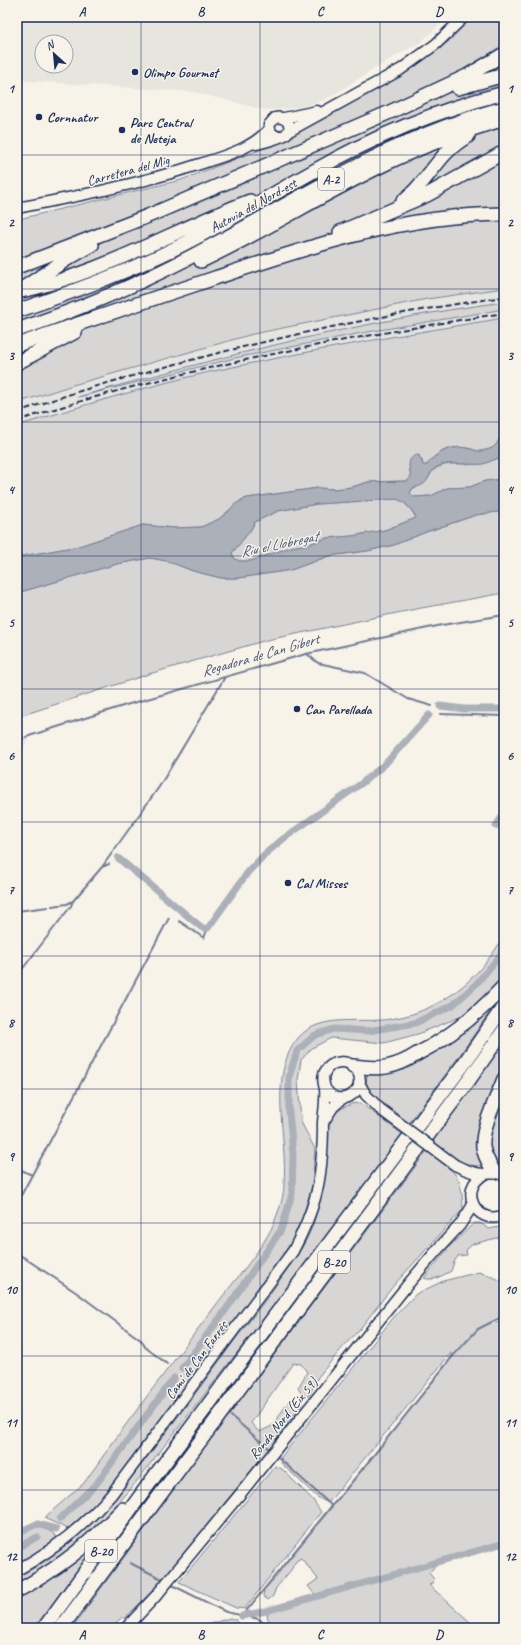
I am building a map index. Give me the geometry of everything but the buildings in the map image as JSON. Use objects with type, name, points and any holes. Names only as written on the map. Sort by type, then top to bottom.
[{"type":"highway","points":[[17,267],[44,256],[74,249],[390,112],[467,76],[504,54]]},
{"type":"highway","points":[[390,112],[458,88],[504,75]]},
{"type":"highway","name":"Autovia del Nord-est","points":[[17,311],[103,280],[178,247],[237,216],[315,170],[370,142],[440,113],[504,93]]},
{"type":"highway","name":"Autovia del Nord-est","points":[[17,330],[82,307],[179,263],[371,158],[436,129],[504,108]]},
{"type":"highway","points":[[82,307],[150,283],[213,255],[266,228],[349,182],[415,150],[457,134],[504,120]]},
{"type":"highway","points":[[367,221],[409,196],[422,184],[442,156],[458,141],[504,120]]},
{"type":"highway","points":[[296,251],[427,195],[504,152]]},
{"type":"highway","points":[[17,292],[62,280],[117,259],[229,209],[283,188]]},
{"type":"highway","points":[[17,345],[296,251],[382,228],[427,219],[466,215],[504,214]]},
{"type":"highway","points":[[17,292],[56,266],[74,249]]},
{"type":"highway","points":[[17,363],[88,326],[161,296]]},
{"type":"highway","points":[[353,1066],[373,1069],[387,1067],[413,1057],[434,1046],[461,1027],[484,1007],[504,986]]},
{"type":"highway","name":"B-20","points":[[44,1628],[157,1473],[463,1066],[504,1006]]},
{"type":"highway","name":"B-20","points":[[61,1628],[460,1092],[504,1030]]},
{"type":"highway","points":[[498,1173],[483,1148],[483,1136],[504,1079]]},
{"type":"highway","points":[[17,1591],[51,1571],[81,1548],[110,1523],[157,1473]]},
{"type":"street","points":[[325,110],[284,118],[275,118],[270,122],[269,129],[273,135],[278,137],[284,136],[289,131],[384,77],[422,48],[456,17]]},
{"type":"street","points":[[384,77],[400,70],[425,53],[448,34],[464,17]]},
{"type":"street","points":[[284,118],[289,123],[289,131]]},
{"type":"street","name":"Carretera del Mig","points":[[243,148],[260,139],[269,129]]},
{"type":"street","name":"Carretera del Mig","points":[[17,208],[86,195],[146,181],[278,137]]},
{"type":"street","points":[[380,1109],[361,1100],[332,1096],[325,1088],[323,1076],[329,1067],[340,1062],[353,1066],[358,1074],[359,1083],[366,1095],[380,1109],[455,1165],[467,1171],[498,1173]]},
{"type":"street","points":[[323,1122],[333,1107],[356,1091],[359,1083]]},
{"type":"street","name":"Camí de Can Farrés","points":[[17,1570],[63,1542],[86,1522],[111,1495],[293,1251],[305,1226],[316,1197],[321,1163],[325,1088]]},
{"type":"street","points":[[455,1165],[464,1176],[471,1191],[473,1205],[477,1211],[494,1218],[504,1215]]},
{"type":"street","points":[[471,1191],[476,1180],[498,1173]]},
{"type":"street","name":"Ronda Nord (Eix 59)","points":[[126,1628],[160,1591],[418,1272],[460,1225],[473,1205]]},
{"type":"street","points":[[460,1225],[484,1215]]},
{"type":"shaded area","points":[[17,17],[448,17],[421,42],[395,56],[322,101],[300,107],[274,110],[261,109],[194,92],[17,80]]},
{"type":"shaded area","points":[[470,17],[504,17],[504,288],[427,299],[253,334],[73,385],[17,403],[17,224],[23,218],[181,180],[275,144],[338,110],[448,42]]},
{"type":"shaded area","points":[[504,288],[504,302],[477,306],[187,366],[90,394],[235,358],[362,333],[504,309],[504,318],[368,340],[208,373],[81,406],[17,426],[17,403],[73,385],[253,334],[427,299]]},
{"type":"shaded area","points":[[504,302],[504,309],[362,333],[235,358],[78,397],[236,354],[342,330],[396,319]]},
{"type":"shaded area","points":[[504,318],[504,434],[496,445],[490,449],[477,451],[458,447],[446,450],[436,455],[427,465],[423,466],[422,460],[409,465],[411,477],[408,481],[368,482],[352,487],[335,489],[318,488],[247,498],[241,500],[219,519],[201,527],[173,528],[143,525],[79,546],[17,557],[17,426],[113,397],[209,372],[356,343]]},
{"type":"shaded area","points":[[504,434],[504,459],[496,459],[483,464],[442,465],[433,470],[424,484],[413,488],[410,493],[414,497],[431,496],[447,488],[470,487],[485,481],[504,479],[504,511],[476,515],[426,532],[394,545],[367,551],[329,556],[291,570],[239,578],[221,578],[193,571],[167,561],[150,558],[117,564],[17,593],[17,557],[79,546],[143,525],[173,528],[201,527],[219,519],[235,504],[247,498],[318,488],[335,489],[352,487],[368,482],[407,481],[411,477],[409,463],[412,457],[419,455],[423,465],[427,465],[441,452],[453,448],[458,447],[477,451],[490,449],[496,445]],"holes":[[[400,500],[411,509],[416,518],[385,530],[352,536],[327,538],[309,544],[291,547],[251,561],[239,561],[234,558],[232,553],[250,531],[255,522],[278,511],[317,504]]]},
{"type":"shaded area","points":[[499,458],[504,459],[504,479],[485,481],[470,487],[447,488],[431,496],[414,497],[410,493],[413,488],[424,483],[436,468],[441,466],[455,464],[481,464]]},
{"type":"shaded area","points":[[397,499],[408,507],[416,518],[385,530],[352,536],[327,538],[309,544],[291,547],[251,561],[239,561],[234,558],[232,553],[250,531],[255,522],[278,511],[317,504]]},
{"type":"shaded area","points":[[504,511],[504,593],[416,609],[267,640],[149,674],[17,717],[17,593],[117,564],[150,558],[167,561],[193,571],[221,578],[239,578],[291,570],[329,556],[367,551],[394,545],[426,532],[476,515]]},
{"type":"shaded area","points":[[29,737],[17,760],[17,740]]},
{"type":"shaded area","points":[[504,936],[504,978],[488,997],[462,1016],[418,1034],[384,1043],[331,1038],[312,1048],[301,1060],[298,1080],[301,1122],[315,1149],[312,1186],[302,1219],[292,1241],[278,1263],[111,1486],[97,1502],[68,1529],[44,1518],[84,1483],[257,1252],[271,1230],[280,1206],[284,1188],[281,1108],[283,1070],[289,1053],[298,1038],[307,1030],[330,1022],[391,1019],[426,1009],[442,1001],[470,979],[494,952]]},
{"type":"shaded area","points":[[498,1000],[457,1059],[409,1123],[371,1094],[367,1084],[368,1074],[381,1073]]},
{"type":"shaded area","points":[[504,1041],[504,1068],[489,1106],[483,1165],[475,1166],[461,1163],[432,1142]]},
{"type":"shaded area","points":[[504,1091],[504,1164],[501,1165],[491,1158],[487,1138]]},
{"type":"shaded area","points":[[356,1103],[363,1105],[402,1134],[265,1317],[129,1491],[99,1525],[56,1560],[17,1583],[17,1577],[37,1566],[72,1541],[117,1494],[145,1460],[274,1289],[302,1247],[315,1219],[321,1193],[325,1166],[328,1125],[330,1120],[339,1110]]},
{"type":"shaded area","points":[[427,1151],[444,1163],[455,1174],[461,1188],[463,1209],[394,1285],[359,1330],[318,1377],[309,1396],[303,1396],[298,1388],[307,1372],[301,1364],[293,1363],[251,1423],[259,1432],[272,1426],[289,1401],[295,1398],[302,1404],[272,1445],[166,1575],[162,1584],[152,1591],[124,1619],[122,1617],[111,1628],[72,1628],[201,1452]]},
{"type":"shaded area","points":[[474,1223],[480,1223],[489,1229],[504,1226],[504,1236],[473,1244],[466,1250],[467,1255],[458,1256],[451,1271],[434,1279],[424,1278],[452,1244]]},
{"type":"shaded area","points":[[479,1272],[500,1280],[504,1284],[504,1316],[494,1321],[498,1323],[504,1322],[504,1543],[432,1563],[434,1567],[429,1573],[434,1579],[432,1584],[429,1585],[470,1622],[474,1628],[269,1628],[267,1615],[273,1609],[288,1602],[315,1595],[308,1586],[318,1579],[301,1558],[296,1561],[291,1570],[276,1588],[273,1596],[268,1600],[263,1596],[264,1590],[277,1576],[287,1560],[334,1502],[337,1501],[452,1356],[451,1353],[328,1503],[317,1497],[281,1463],[281,1457],[394,1317],[416,1294],[443,1281]]},
{"type":"shaded area","points":[[275,1466],[282,1469],[313,1500],[321,1512],[246,1607],[246,1609],[236,1608],[179,1582]]},
{"type":"shaded area","points":[[40,1527],[52,1532],[57,1538],[28,1558],[17,1563],[17,1535],[33,1528]]},
{"type":"shaded area","points":[[103,1536],[36,1628],[17,1628],[17,1595]]},
{"type":"shaded area","points":[[230,1618],[237,1620],[238,1628],[196,1628]]},
{"type":"waterway","name":"Regadora de Can Gibert","points":[[26,737],[126,705],[306,654],[442,625],[504,615]]},
{"type":"waterway","points":[[307,654],[318,663],[365,673],[408,699],[432,706]]},
{"type":"waterway","points":[[102,867],[159,787],[225,677]]},
{"type":"waterway","points":[[440,706],[464,709],[504,709]]},
{"type":"waterway","points":[[440,714],[504,716]]},
{"type":"waterway","points":[[118,858],[201,927],[205,929],[208,928],[248,872],[265,854],[283,839],[362,783],[385,764],[429,715]]},
{"type":"waterway","name":"Regadora de Can Gibert","points":[[17,740],[21,738]]},
{"type":"waterway","points":[[496,826],[504,814]]},
{"type":"waterway","points":[[52,906],[67,904],[73,901],[102,867],[109,864]]},
{"type":"waterway","points":[[17,976],[71,906],[73,901]]},
{"type":"waterway","points":[[17,911],[48,907]]},
{"type":"waterway","points":[[17,1203],[169,918]]},
{"type":"waterway","points":[[179,921],[204,938],[208,928]]},
{"type":"waterway","points":[[182,1368],[225,1311],[281,1230],[292,1194],[293,1154],[289,1112],[289,1077],[297,1051],[315,1035],[334,1029],[368,1031],[415,1023],[453,1005],[476,984],[504,951]]},
{"type":"waterway","points":[[17,1168],[32,1175]]},
{"type":"waterway","points":[[17,1253],[77,1293],[142,1341],[145,1347],[167,1364]]},
{"type":"waterway","points":[[242,1616],[453,1356],[478,1329],[504,1316]]},
{"type":"waterway","points":[[60,1519],[97,1483],[174,1378]]},
{"type":"waterway","points":[[231,1416],[268,1448]]},
{"type":"waterway","points":[[279,1458],[332,1506]]},
{"type":"waterway","points":[[17,1533],[37,1524],[56,1529]]},
{"type":"waterway","points":[[17,1548],[37,1537]]},
{"type":"waterway","points":[[242,1616],[266,1611],[504,1543]]},
{"type":"waterway","points":[[130,1563],[164,1580]]},
{"type":"waterway","points":[[172,1585],[226,1612],[259,1619],[269,1628]]},
{"type":"railway","points":[[17,412],[67,395],[213,354],[407,312],[504,297]]},
{"type":"railway","points":[[17,421],[77,402],[137,386],[258,357],[504,313]]},
{"type":"place","name":"Olimpo Gourmet","points":[[135,72]]},
{"type":"place","name":"Cornnatur","points":[[39,117]]},
{"type":"place","name":"Parc Central de Neteja","points":[[122,130]]},
{"type":"place","name":"Can Parellada","points":[[297,709]]},
{"type":"place","name":"Cal Misses","points":[[288,883]]},
{"type":"water label","name":"Riu el Llobregat","points":[[279,544]]}]
